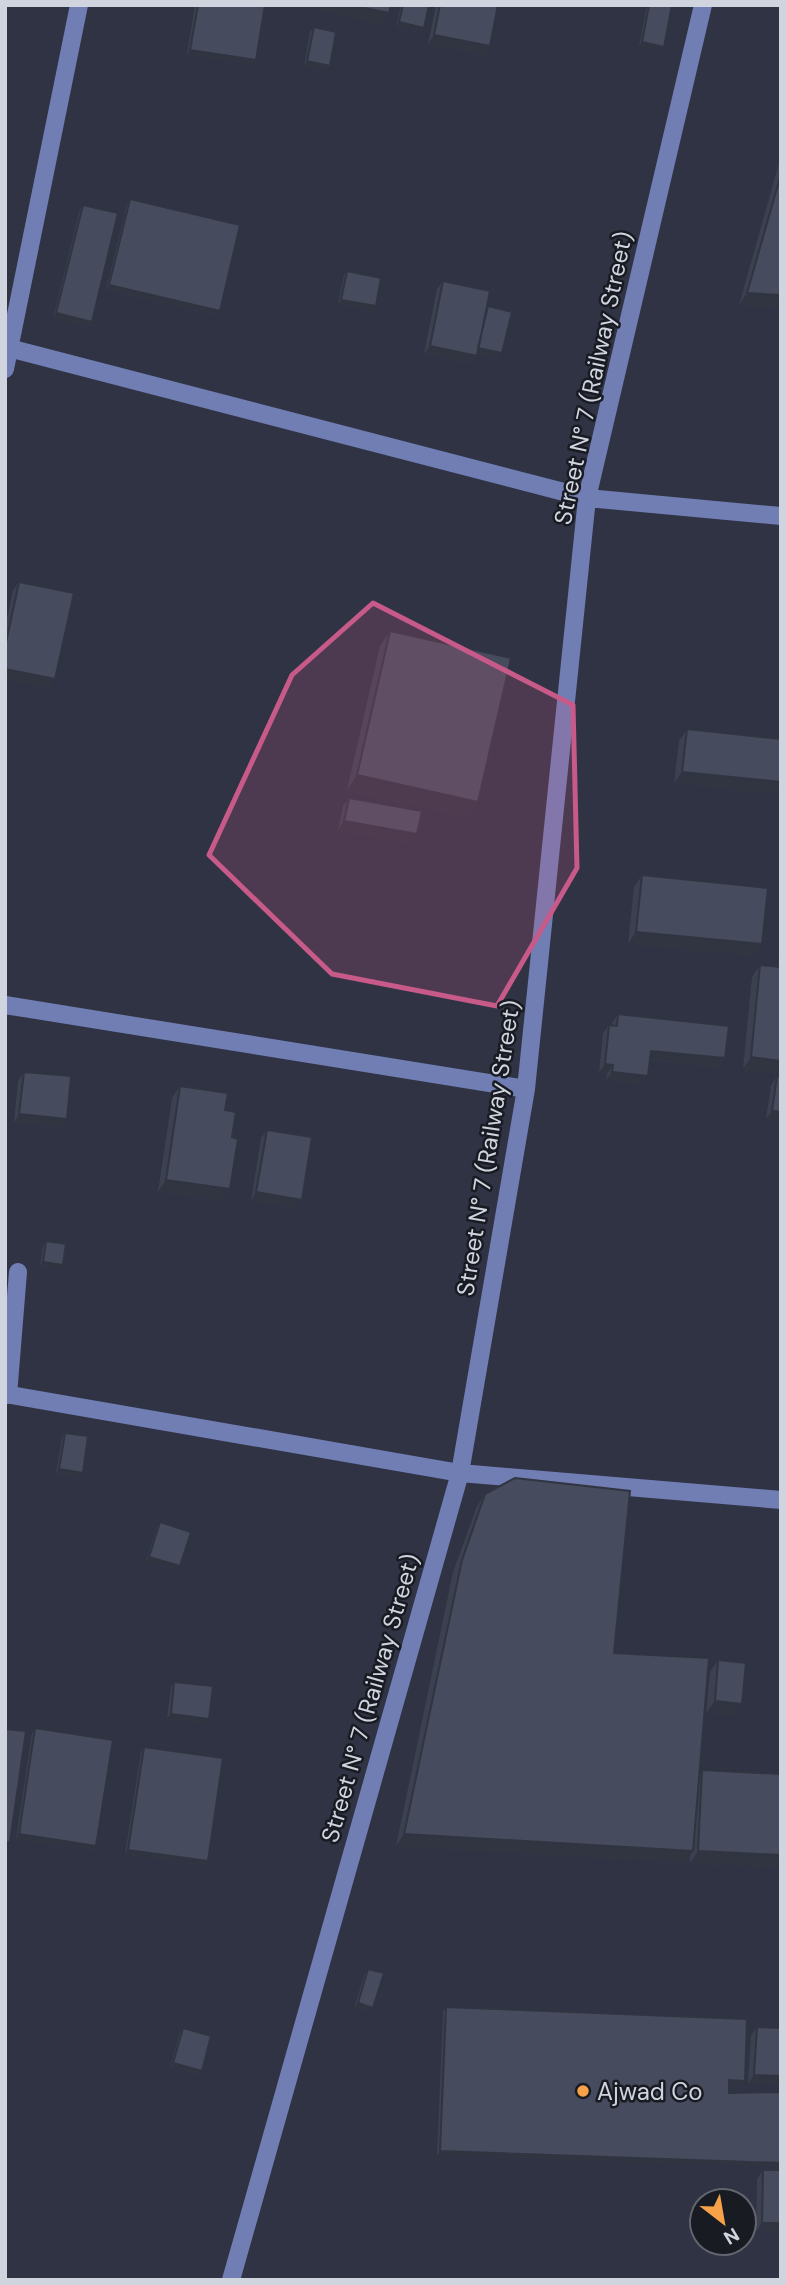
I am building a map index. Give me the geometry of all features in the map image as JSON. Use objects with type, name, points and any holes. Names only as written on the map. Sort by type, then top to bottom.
[{"type":"street","points":[[5,369],[79,5]]},
{"type":"street","name":"Street N° 7 (Railway Street)","points":[[230,2280],[460,1473],[526,1089],[587,498],[703,5]]},
{"type":"street","points":[[8,348],[587,498],[781,516]]},
{"type":"street","points":[[5,1004],[526,1089]]},
{"type":"street","points":[[19,1272],[7,1394],[460,1473],[781,1500]]},
{"type":"highlighted area","points":[[373,603],[573,705],[577,868],[497,1006],[332,974],[209,855],[292,675]]},
{"type":"building","points":[[198,5],[265,5],[256,60],[190,50]]},
{"type":"building","points":[[351,5],[391,5],[389,13]]},
{"type":"building","points":[[403,5],[429,5],[424,28],[399,22]]},
{"type":"building","points":[[440,5],[498,5],[490,46],[434,35]]},
{"type":"building","points":[[649,5],[672,5],[664,47],[642,42]]},
{"type":"building","points":[[314,27],[336,32],[330,66],[307,61]]},
{"type":"building","points":[[781,174],[781,295],[747,293]]},
{"type":"building","points":[[130,199],[240,225],[220,311],[109,285]]},
{"type":"building","points":[[83,205],[118,213],[92,322],[56,313]]},
{"type":"building","points":[[347,271],[381,278],[376,306],[341,300]]},
{"type":"building","points":[[443,281],[490,291],[477,356],[430,346]]},
{"type":"building","points":[[488,306],[512,312],[502,353],[478,348]]},
{"type":"building","points":[[19,582],[74,593],[55,679],[5,669],[5,647]]},
{"type":"building","points":[[390,631],[511,658],[478,802],[357,775]]},
{"type":"building","points":[[687,729],[781,739],[781,782],[682,772]]},
{"type":"building","points":[[349,798],[422,811],[417,834],[344,821]]},
{"type":"building","points":[[642,875],[768,888],[762,944],[636,932]]},
{"type":"building","points":[[760,965],[781,967],[781,1061],[751,1057]]},
{"type":"building","points":[[618,1014],[729,1026],[725,1058],[651,1051],[648,1076],[612,1072],[613,1065],[605,1064],[609,1025],[617,1026]]},
{"type":"building","points":[[24,1072],[71,1076],[67,1119],[19,1114]]},
{"type":"building","points":[[777,1076],[781,1077],[781,1112],[772,1111]]},
{"type":"building","points":[[180,1086],[228,1093],[225,1110],[236,1112],[232,1137],[238,1139],[230,1189],[166,1180]]},
{"type":"building","points":[[267,1130],[312,1137],[302,1200],[256,1192]]},
{"type":"building","points":[[46,1241],[66,1244],[63,1265],[43,1262]]},
{"type":"building","points":[[65,1433],[88,1436],[83,1473],[59,1469]]},
{"type":"building","points":[[515,1478],[630,1491],[614,1653],[709,1658],[693,1851],[404,1834],[462,1560],[485,1494]]},
{"type":"building","points":[[160,1522],[191,1532],[180,1566],[149,1557]]},
{"type":"building","points":[[718,1660],[746,1663],[742,1704],[715,1701]]},
{"type":"building","points":[[174,1682],[213,1686],[209,1719],[171,1714]]},
{"type":"building","points":[[35,1728],[113,1740],[96,1846],[19,1834]]},
{"type":"building","points":[[5,1729],[26,1731],[10,1842],[5,1842]]},
{"type":"building","points":[[144,1747],[223,1758],[208,1861],[128,1850]]},
{"type":"building","points":[[702,1770],[781,1774],[781,1855],[698,1851]]},
{"type":"building","points":[[368,1969],[384,1973],[373,2008],[358,2003]]},
{"type":"building","name":"Ajwad Co","points":[[446,2007],[747,2019],[745,2081],[729,2080],[729,2093],[781,2092],[781,2163],[440,2151]]},
{"type":"building","points":[[757,2027],[781,2028],[781,2076],[754,2075]]},
{"type":"building","points":[[183,2028],[211,2036],[202,2071],[173,2063]]},
{"type":"building","points":[[763,2170],[781,2170],[781,2223],[762,2223]]},
{"type":"place","name":"Ajwad Co","points":[[583,2091]]}]
